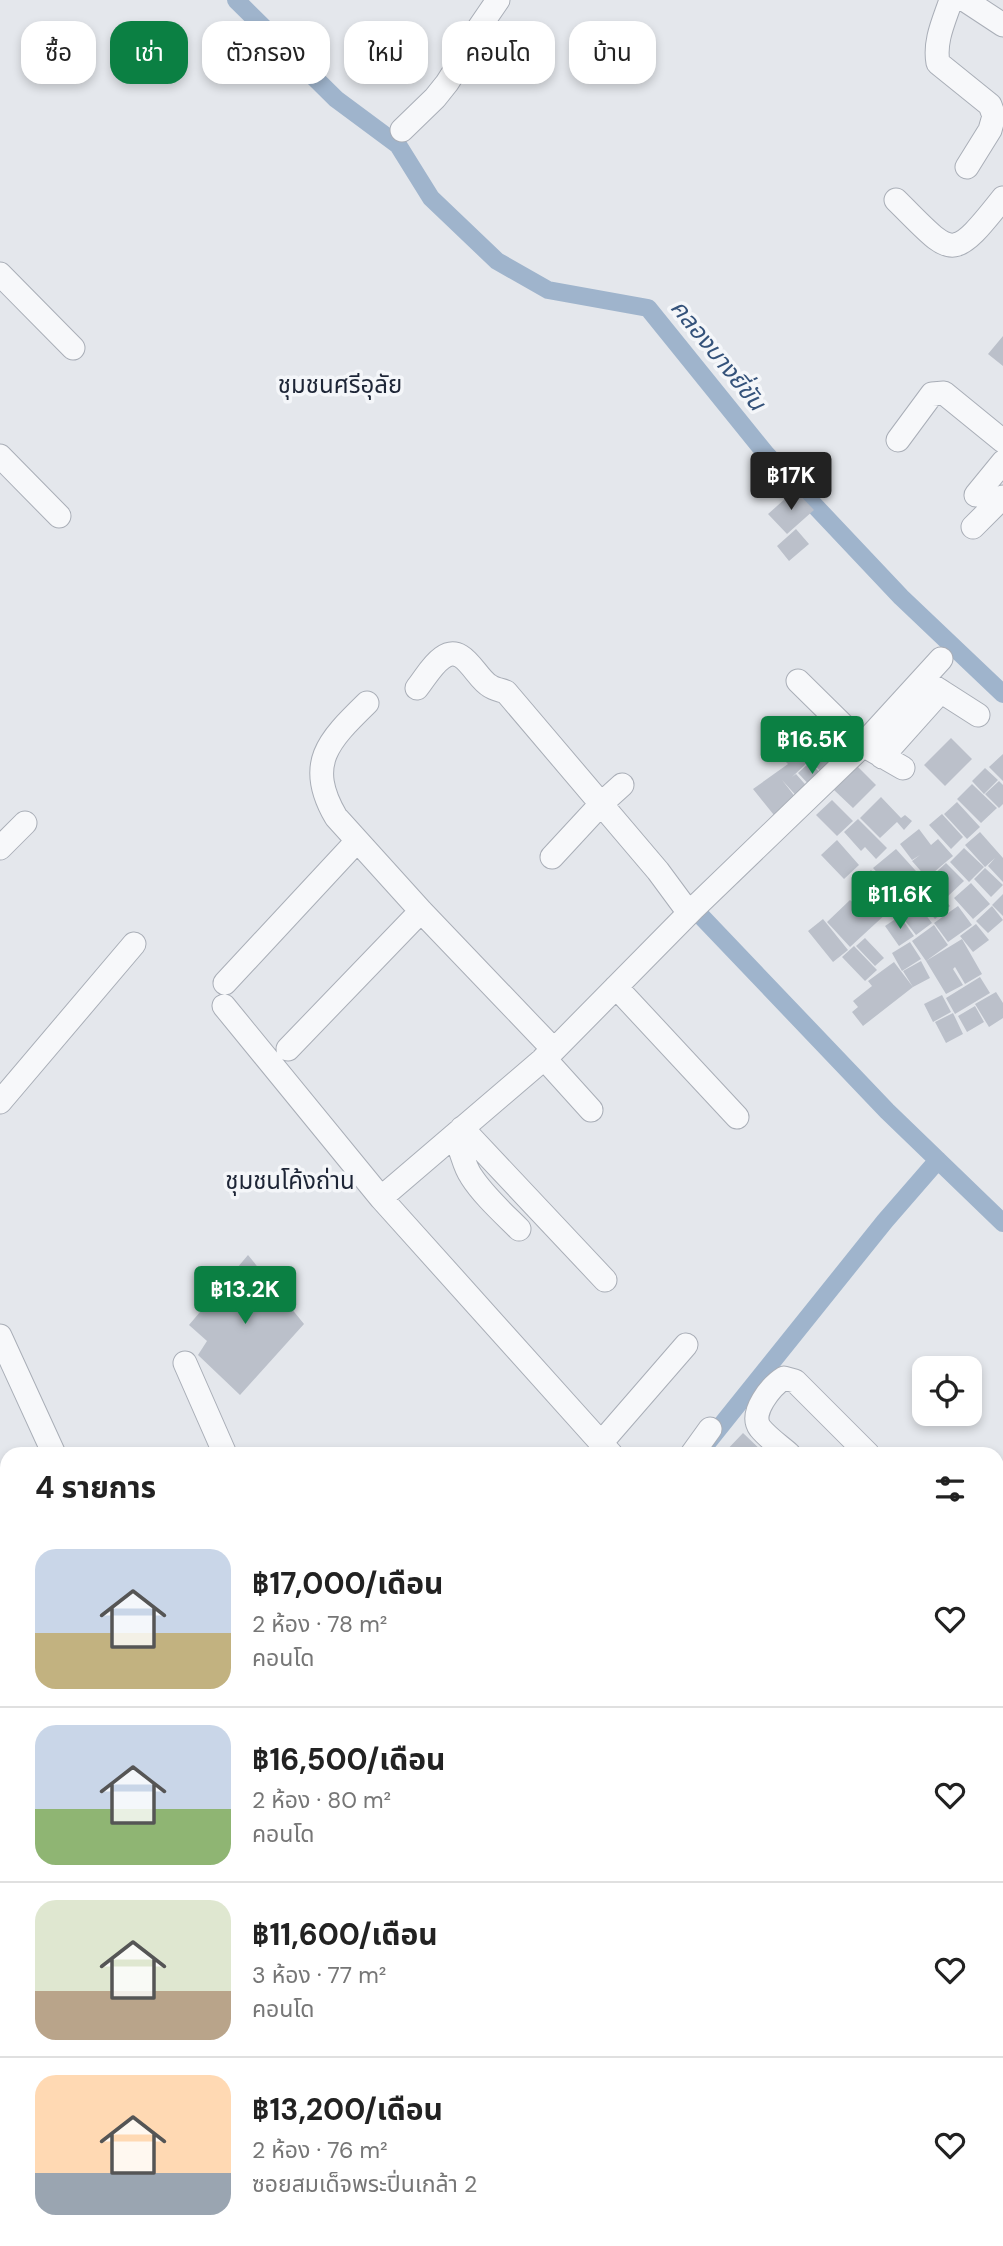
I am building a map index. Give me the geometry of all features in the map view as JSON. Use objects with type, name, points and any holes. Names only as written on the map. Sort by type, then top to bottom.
[{"type":"street","points":[[402,130],[447,83],[472,38],[498,0]]},
{"type":"street","points":[[951,0],[939,33],[936,50],[938,63],[990,105],[994,116],[990,130],[967,167]]},
{"type":"street","points":[[965,0],[1003,25]]},
{"type":"street","points":[[896,200],[939,242],[950,247],[962,244],[974,235],[1003,198]]},
{"type":"street","points":[[0,274],[74,348]]},
{"type":"street","points":[[898,440],[932,394],[944,393],[1003,441]]},
{"type":"street","points":[[0,456],[59,516]]},
{"type":"street","points":[[976,495],[1003,462]]},
{"type":"street","points":[[1003,496],[973,527],[984,528],[995,522],[1003,522]]},
{"type":"street","points":[[417,688],[446,655],[464,658],[489,686],[506,692],[658,870],[689,913]]},
{"type":"street","points":[[381,1198],[549,1054],[689,913],[872,751],[932,685],[941,659]]},
{"type":"street","points":[[798,681],[872,751],[903,768]]},
{"type":"street","points":[[932,685],[978,715]]},
{"type":"street","points":[[367,703],[344,726],[327,751],[320,779],[326,799],[336,817],[549,1054],[591,1110]]},
{"type":"street","points":[[552,857],[622,785]]},
{"type":"street","points":[[0,848],[26,823]]},
{"type":"street","points":[[225,983],[357,841]]},
{"type":"street","points":[[288,1049],[421,911]]},
{"type":"street","points":[[0,1102],[134,944]]},
{"type":"street","points":[[616,986],[737,1117]]},
{"type":"street","points":[[224,1006],[381,1198],[605,1447]]},
{"type":"street","points":[[457,1132],[465,1165],[472,1178],[519,1229]]},
{"type":"street","points":[[457,1132],[605,1280]]},
{"type":"street","points":[[0,1336],[51,1447]]},
{"type":"street","points":[[607,1447],[686,1345]]},
{"type":"street","points":[[185,1363],[220,1445]]},
{"type":"street","points":[[781,1447],[759,1427],[757,1418],[759,1408],[773,1385],[784,1378],[795,1381],[861,1447]]},
{"type":"street","points":[[697,1447],[710,1429]]},
{"type":"building","points":[[1003,336],[1003,366],[988,354]]},
{"type":"building","points":[[795,490],[814,510],[787,534],[768,514]]},
{"type":"building","points":[[796,529],[809,544],[789,561],[777,546]]},
{"type":"building","points":[[819,731],[846,759],[826,777],[800,750]]},
{"type":"building","points":[[951,738],[972,759],[945,786],[924,765]]},
{"type":"building","points":[[793,745],[809,761],[792,777],[796,774],[812,792],[801,801],[782,780],[800,803],[778,820],[753,789],[788,764],[781,757]]},
{"type":"building","points":[[1003,754],[1003,781],[989,767]]},
{"type":"building","points":[[810,762],[826,779],[814,790],[798,773]]},
{"type":"building","points":[[857,766],[876,785],[853,808],[834,790]]},
{"type":"building","points":[[985,768],[998,780],[984,794],[972,781]]},
{"type":"building","points":[[999,781],[1003,785],[1003,804],[999,808],[985,794]]},
{"type":"building","points":[[972,784],[997,808],[981,823],[957,799]]},
{"type":"building","points":[[881,797],[901,818],[905,815],[912,821],[904,830],[897,822],[880,838],[860,818]]},
{"type":"building","points":[[832,800],[853,821],[837,836],[816,815]]},
{"type":"building","points":[[957,802],[980,827],[967,839],[944,814]]},
{"type":"building","points":[[942,814],[963,837],[951,849],[929,825]]},
{"type":"building","points":[[858,819],[887,848],[876,859],[865,847],[861,851],[844,832]]},
{"type":"building","points":[[919,829],[931,845],[938,839],[953,856],[927,878],[912,861],[920,855],[912,860],[900,844]]},
{"type":"building","points":[[980,832],[1003,858],[1003,882],[988,866],[995,858],[985,867],[965,845]]},
{"type":"building","points":[[837,840],[859,865],[844,879],[821,855]]},
{"type":"building","points":[[964,848],[984,867],[969,882],[950,862]]},
{"type":"building","points":[[896,849],[925,881],[903,901],[873,868]]},
{"type":"building","points":[[946,863],[964,881],[946,898],[928,880]]},
{"type":"building","points":[[985,868],[1003,885],[991,897],[974,879]]},
{"type":"building","points":[[871,870],[900,901],[889,911],[870,891],[888,912],[850,947],[827,922],[850,900],[862,910],[853,901],[867,888],[860,880]]},
{"type":"building","points":[[928,881],[950,906],[935,919],[913,893]]},
{"type":"building","points":[[971,883],[990,904],[973,919],[954,898]]},
{"type":"building","points":[[1003,894],[1003,916],[992,905]]},
{"type":"building","points":[[912,897],[932,923],[916,935],[896,909]]},
{"type":"building","points":[[958,906],[972,925],[948,942],[934,923]]},
{"type":"building","points":[[992,906],[1003,920],[988,933],[976,921]]},
{"type":"building","points":[[900,916],[914,936],[899,946],[885,926]]},
{"type":"building","points":[[823,919],[848,950],[833,962],[808,931]]},
{"type":"building","points":[[976,924],[989,940],[973,952],[960,936]]},
{"type":"building","points":[[934,925],[948,945],[926,961],[912,941]]},
{"type":"building","points":[[865,938],[884,958],[875,966],[856,946]]},
{"type":"building","points":[[962,939],[982,974],[965,984],[955,967],[953,969],[963,985],[946,994],[926,961]]},
{"type":"building","points":[[910,942],[921,959],[902,971],[892,953]]},
{"type":"building","points":[[854,946],[877,970],[865,981],[842,957]]},
{"type":"building","points":[[921,961],[930,978],[913,987],[903,971]]},
{"type":"building","points":[[894,962],[913,987],[863,1026],[852,1012],[858,1007],[853,1001],[872,986],[868,981]]},
{"type":"building","points":[[980,977],[990,993],[955,1014],[946,998]]},
{"type":"building","points":[[996,992],[1003,1003],[1003,1018],[989,1027],[975,1004]]},
{"type":"building","points":[[942,995],[951,1012],[933,1022],[924,1004]]},
{"type":"building","points":[[975,1006],[984,1022],[967,1032],[958,1016]]},
{"type":"building","points":[[953,1013],[963,1034],[946,1043],[935,1022]]},
{"type":"building","points":[[248,1255],[304,1324],[240,1395],[198,1355],[207,1341],[189,1325]]},
{"type":"building","points":[[743,1433],[758,1447],[730,1447]]},
{"type":"waterway","name":"คลองบางยี่ขัน","points":[[236,0],[336,99],[398,145],[431,198],[497,261],[548,290],[648,308],[766,454],[901,597],[1003,694]]},
{"type":"waterway","points":[[701,916],[887,1111],[1003,1223]]},
{"type":"waterway","points":[[707,1443],[885,1221],[938,1160]]},
{"type":"district","name":"ชุมชนศรีอุลัย","points":[[340,385]]},
{"type":"district","name":"ชุมชนโค้งถ่าน","points":[[290,1181]]}]
